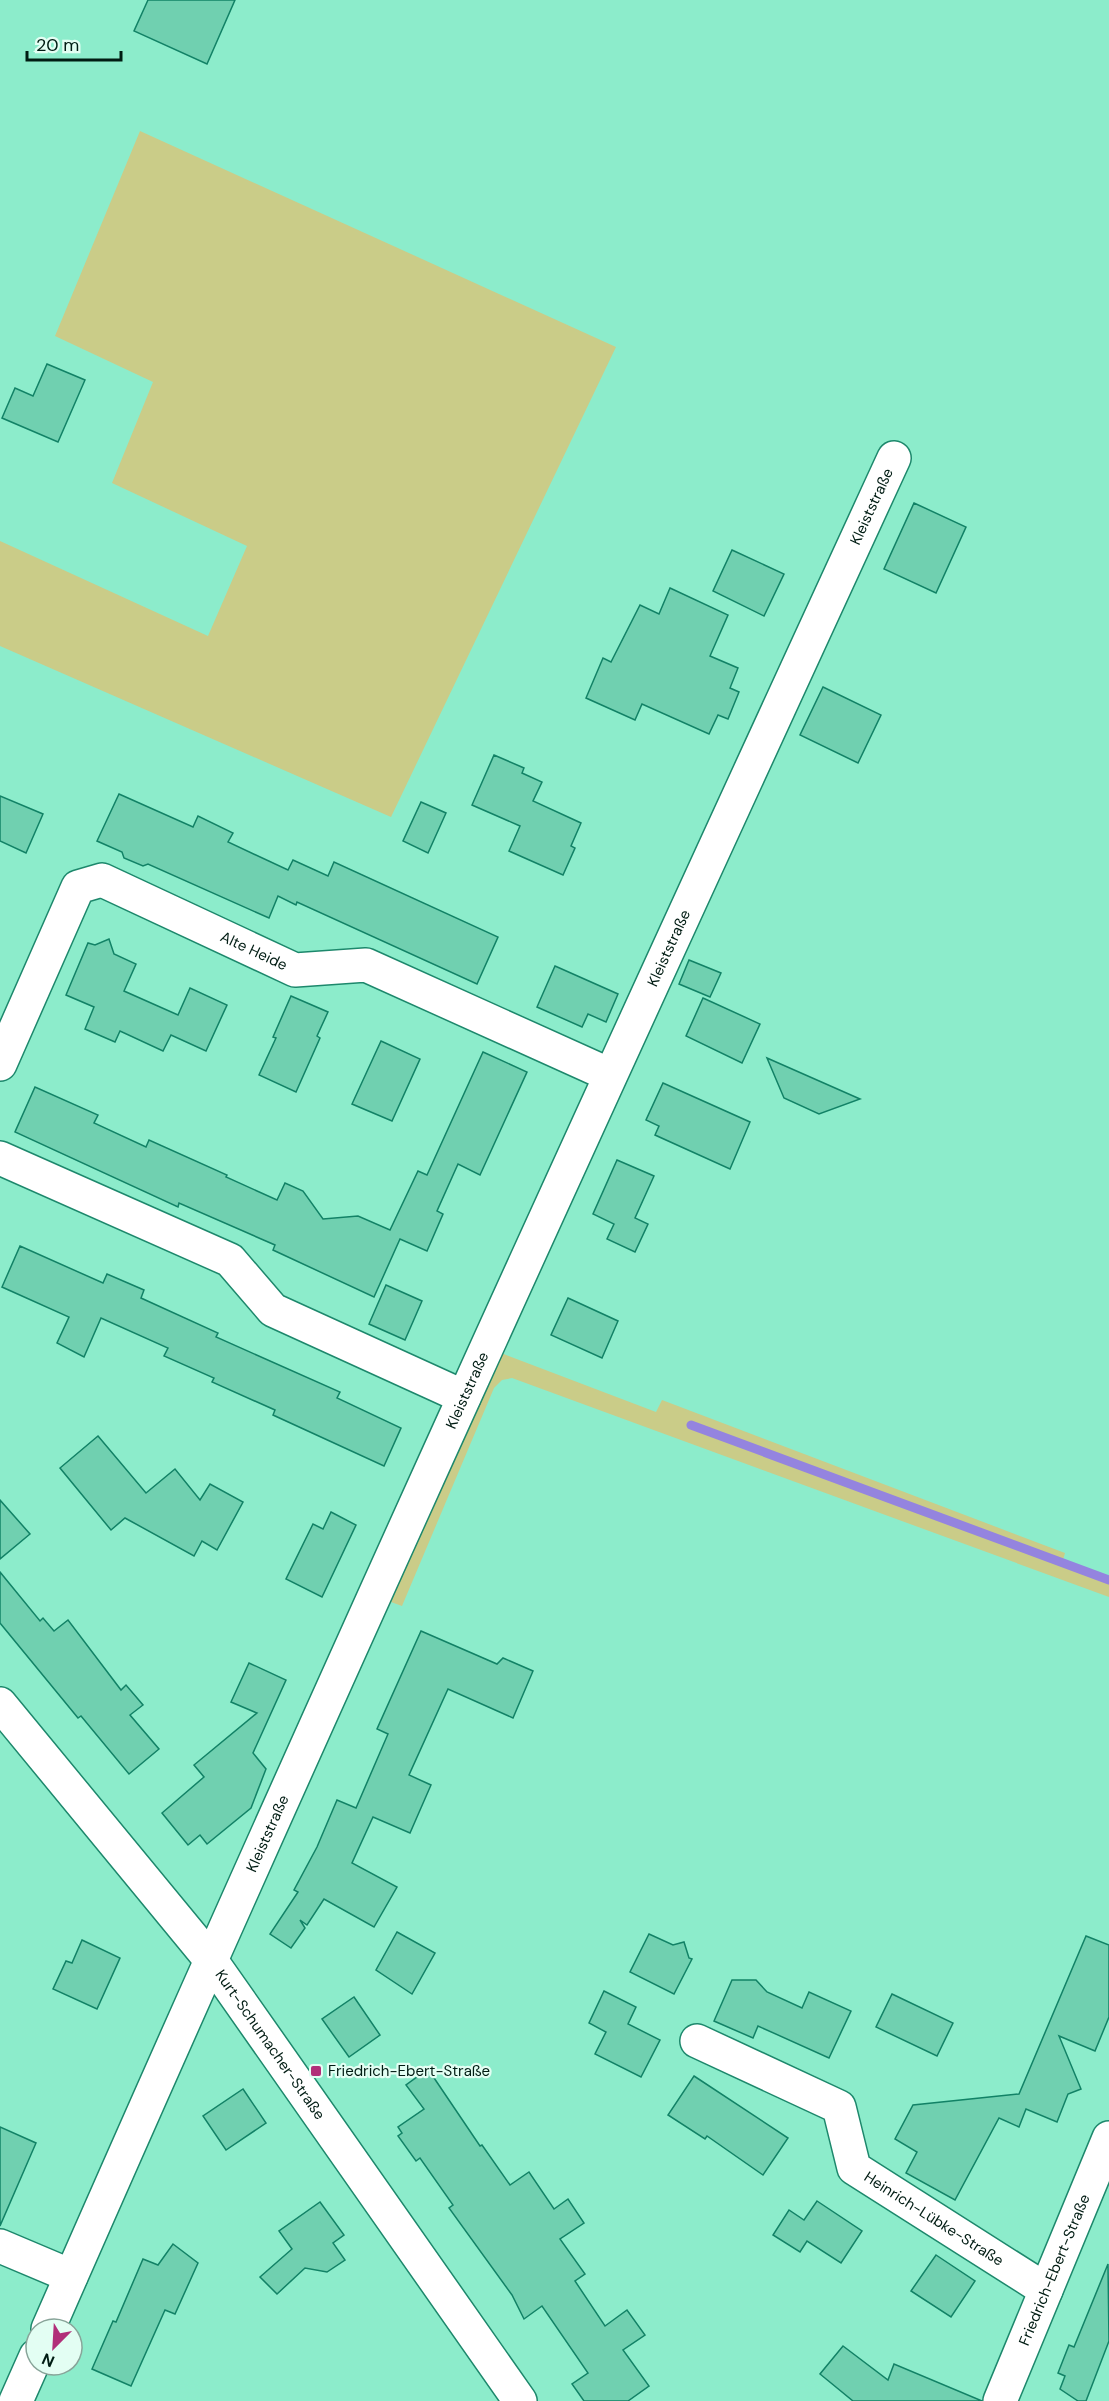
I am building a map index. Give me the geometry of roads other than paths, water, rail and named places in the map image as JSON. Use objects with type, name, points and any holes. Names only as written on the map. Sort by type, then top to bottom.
[{"type":"street","name":"Kleiststraße","points":[[53,2317],[210,1959],[464,1397],[894,458]]},
{"type":"street","name":"Alte Heide","points":[[0,1064],[78,887],[102,880],[295,970],[366,965],[610,1075]]},
{"type":"street","points":[[0,1158],[230,1260],[273,1310],[464,1397]]},
{"type":"street","name":"Kurt-Schumacher-Straße","points":[[0,1704],[210,1959],[520,2401]]},
{"type":"street","name":"Heinrich-Lübke-Straße","points":[[697,2041],[838,2107],[854,2168],[1046,2290]]},
{"type":"street","name":"Friedrich-Ebert-Straße","points":[[1000,2401],[1107,2148]]},
{"type":"street","points":[[0,2246],[71,2276]]},
{"type":"street","points":[[16,2401],[27,2377]]},
{"type":"waterway","points":[[691,1425],[1109,1580]]},
{"type":"place","name":"Friedrich-Ebert-Straße","points":[[316,2071]]}]
